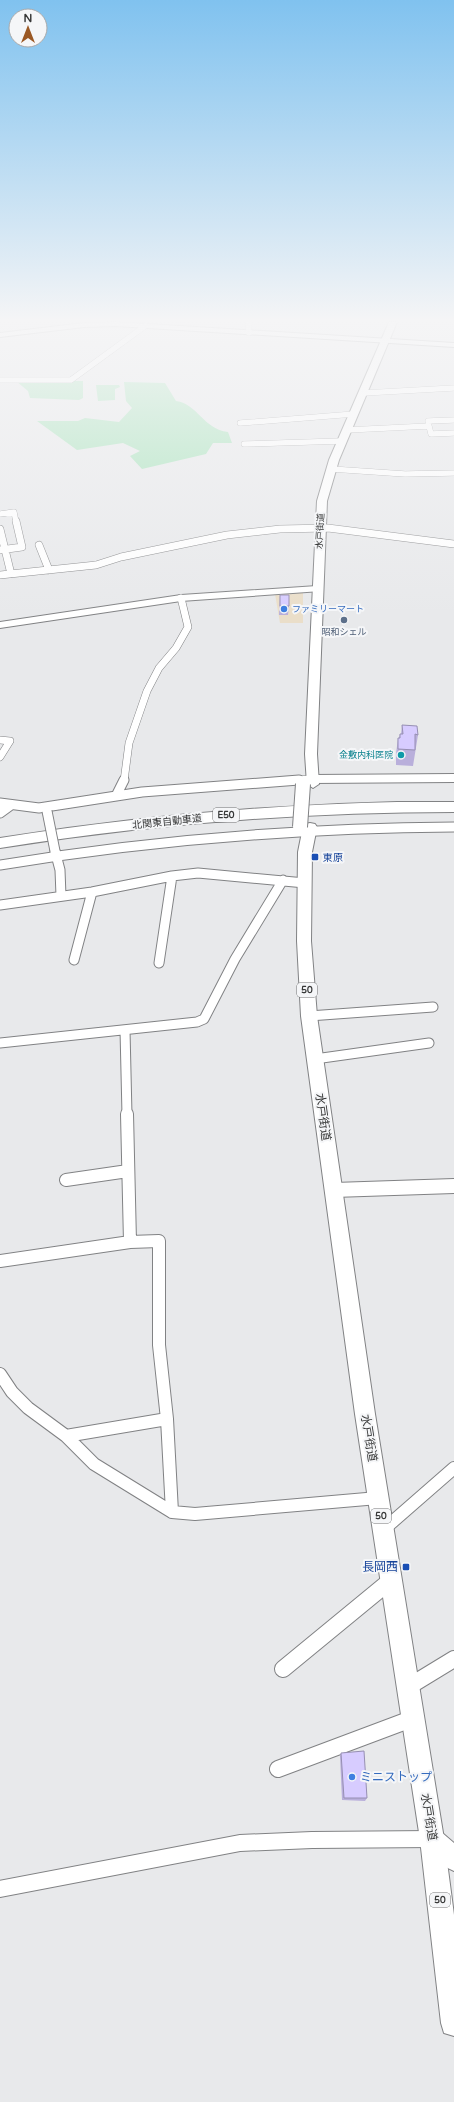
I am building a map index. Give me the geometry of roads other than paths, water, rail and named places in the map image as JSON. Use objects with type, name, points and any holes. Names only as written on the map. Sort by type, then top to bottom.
[{"type":"highway","name":"北関東自動車道","points":[[0,833],[123,816],[268,803],[355,799],[454,798]]},
{"type":"highway","name":"北関東自動車道","points":[[0,842],[112,826],[268,812],[358,808],[454,807]]},
{"type":"main road","name":"水戸街道","points":[[351,420],[331,469],[323,496],[320,528],[311,754],[305,829],[304,941],[309,1016],[390,1581],[414,1718],[451,1954],[454,2023]]},
{"type":"street","points":[[240,424],[285,420]]},
{"type":"street","points":[[452,420],[428,421],[431,434],[454,433]]},
{"type":"street","points":[[347,430],[429,426]]},
{"type":"street","points":[[244,444],[342,441]]},
{"type":"street","points":[[331,469],[405,474],[454,473]]},
{"type":"street","points":[[0,514],[14,512],[22,547],[3,549]]},
{"type":"street","points":[[0,575],[96,565],[121,557],[227,535],[320,528],[394,535],[454,544]]},
{"type":"street","points":[[0,529],[3,549],[11,574]]},
{"type":"street","points":[[39,545],[49,570]]},
{"type":"street","points":[[0,625],[181,598],[317,588]]},
{"type":"street","points":[[116,796],[124,781],[129,743],[152,679],[176,648],[188,627],[181,598]]},
{"type":"street","points":[[0,740],[10,741],[0,757]]},
{"type":"street","points":[[0,803],[47,809],[116,796],[188,788],[308,782],[454,778]]},
{"type":"street","points":[[0,813],[11,805]]},
{"type":"street","points":[[47,809],[60,870],[61,896]]},
{"type":"street","points":[[0,865],[56,853],[305,829],[454,827]]},
{"type":"street","points":[[0,905],[92,892],[172,876],[198,873],[305,883]]},
{"type":"street","points":[[159,963],[172,876]]},
{"type":"street","points":[[0,1043],[197,1022],[204,1019],[235,959],[283,880]]},
{"type":"street","points":[[74,960],[92,892]]},
{"type":"street","points":[[309,1016],[433,1007]]},
{"type":"street","points":[[125,1030],[130,1242]]},
{"type":"street","points":[[315,1059],[429,1043]]},
{"type":"street","points":[[66,1180],[128,1170]]},
{"type":"street","points":[[334,1190],[454,1186]]},
{"type":"street","points":[[0,1261],[130,1242],[159,1241],[159,1345],[167,1419],[172,1512]]},
{"type":"street","points":[[0,1374],[12,1392],[28,1408],[66,1436],[94,1464],[172,1512],[195,1514],[378,1498]]},
{"type":"street","points":[[66,1436],[167,1419]]},
{"type":"street","points":[[383,1530],[454,1468]]},
{"type":"street","points":[[283,1669],[390,1581]]},
{"type":"street","points":[[408,1687],[454,1659]]},
{"type":"street","points":[[278,1769],[414,1718]]},
{"type":"street","points":[[0,1889],[240,1843],[312,1840],[432,1839],[454,1859]]},
{"type":"place","name":"ファミリーマート","points":[[284,609]]},
{"type":"place","name":"昭和シェル","points":[[344,620]]},
{"type":"place","name":"金敷内科医院","points":[[401,755]]},
{"type":"place","name":"東原","points":[[315,857]]},
{"type":"place","name":"長岡西","points":[[406,1567]]},
{"type":"place","name":"ミニストップ","points":[[352,1777]]}]
